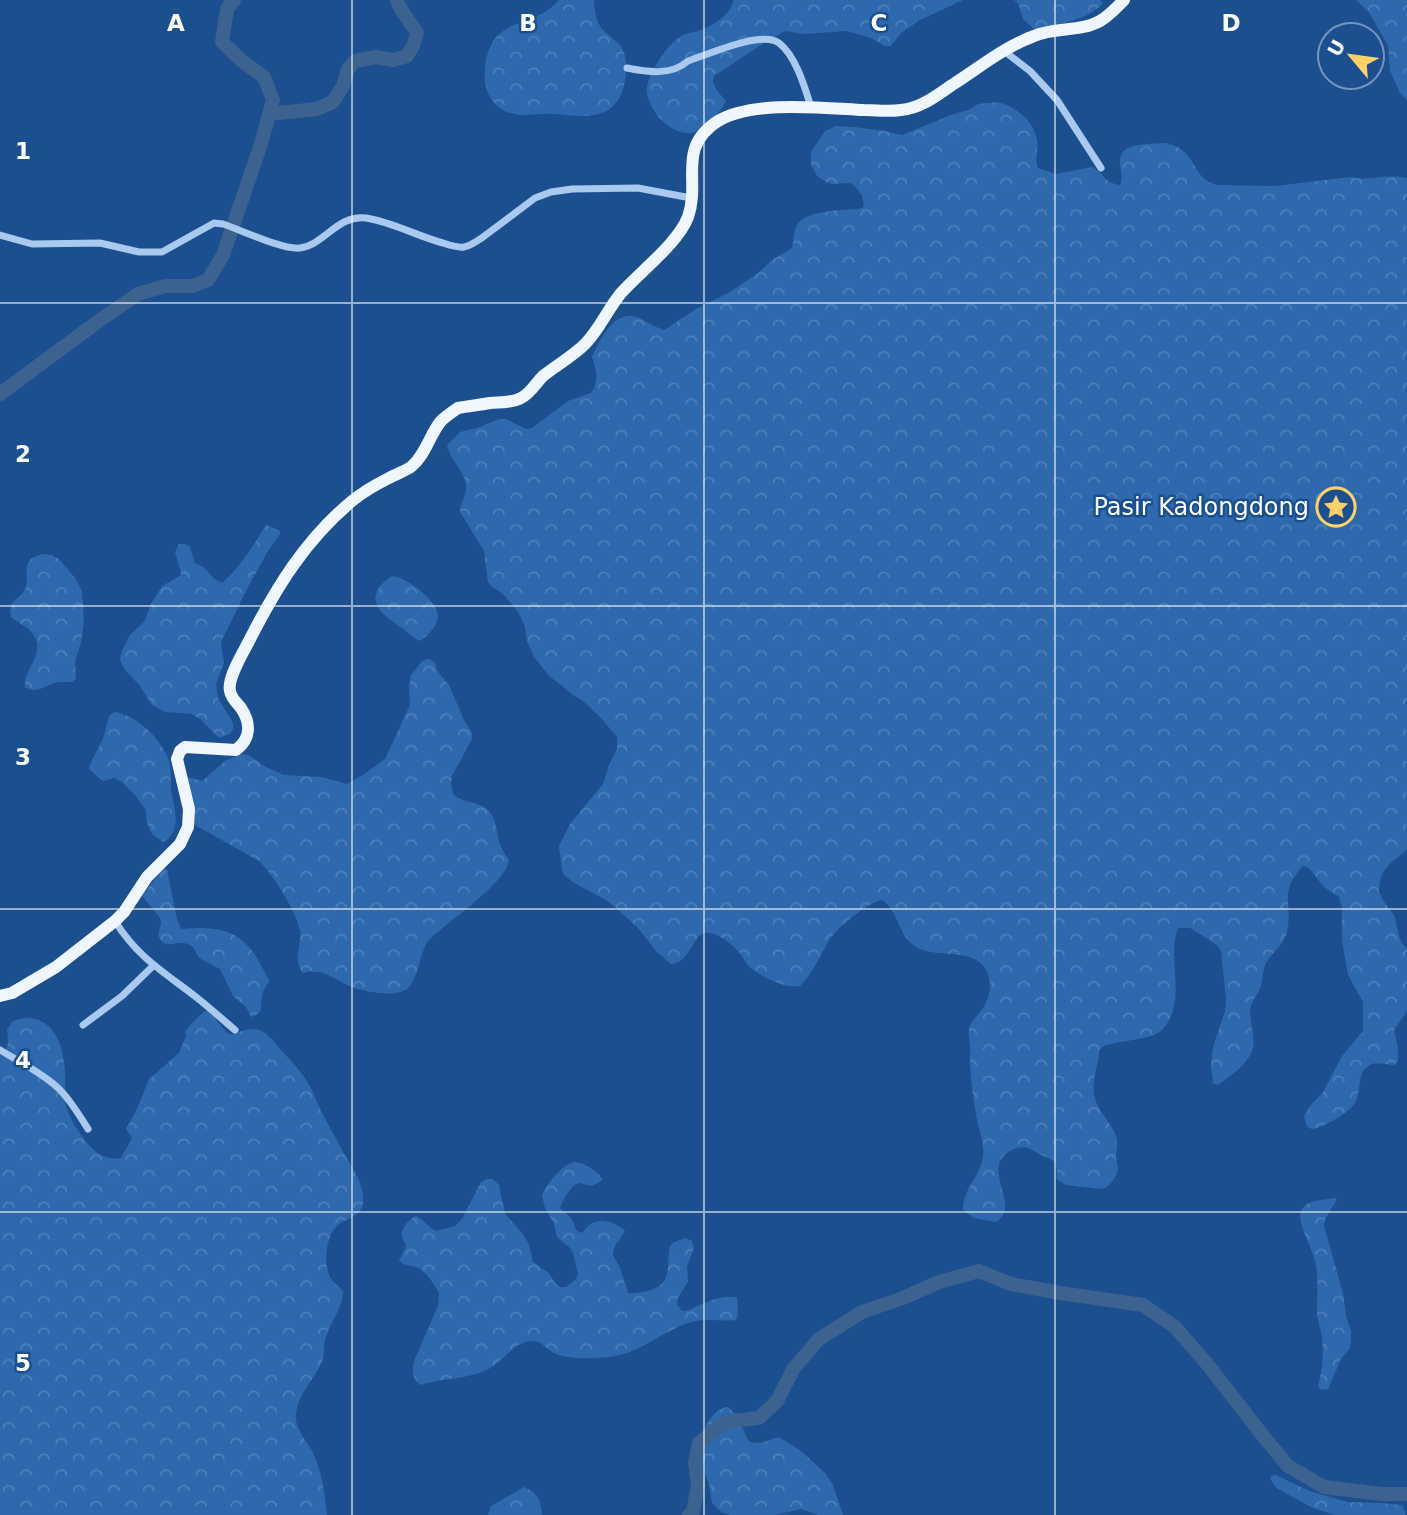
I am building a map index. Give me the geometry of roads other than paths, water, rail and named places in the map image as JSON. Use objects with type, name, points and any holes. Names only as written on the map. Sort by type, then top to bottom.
[{"type":"main road","points":[[0,996],[12,993],[56,967],[116,921],[147,877],[180,844],[188,827],[188,809],[177,757],[185,747],[236,750],[245,741],[248,733],[247,721],[231,695],[230,683],[248,642],[299,556],[354,499],[412,466],[442,421],[451,413],[458,408],[521,398],[542,377],[587,342],[614,302],[682,229],[691,204],[691,170],[694,149],[700,136],[716,123],[734,114],[765,108],[886,111],[913,108],[1016,43],[1044,32],[1096,23],[1124,0]]},
{"type":"street","points":[[627,68],[661,72],[749,41],[771,40],[778,43],[796,67],[811,108]]},
{"type":"street","points":[[1004,51],[1030,71],[1057,100],[1101,168]]},
{"type":"street","points":[[0,235],[32,244],[100,243],[139,252],[158,253],[214,223],[296,249],[311,246],[321,236],[347,220],[358,217],[463,247],[483,237],[535,198],[551,192],[638,188],[691,198]]},
{"type":"street","points":[[116,921],[126,939],[153,966],[198,998],[235,1030]]},
{"type":"street","points":[[83,1025],[122,996],[153,966]]},
{"type":"street","points":[[0,1050],[58,1088],[88,1129]]},
{"type":"waterway","points":[[0,394],[138,294],[165,286],[192,286],[208,280],[223,255],[273,100],[264,77],[222,42],[227,9],[234,0]]},
{"type":"waterway","points":[[269,114],[317,109],[333,102],[343,86],[348,69],[355,61],[376,57],[393,60],[407,56],[417,33],[397,0]]},
{"type":"waterway","points":[[689,1515],[693,1512],[698,1484],[695,1463],[699,1443],[724,1422],[759,1418],[777,1401],[794,1368],[819,1339],[862,1312],[939,1282],[979,1271],[1011,1284],[1143,1305],[1175,1327],[1288,1466],[1324,1487],[1382,1494],[1407,1494]]},
{"type":"place","name":"Pasir Kadongdong","points":[[1336,507]]}]
